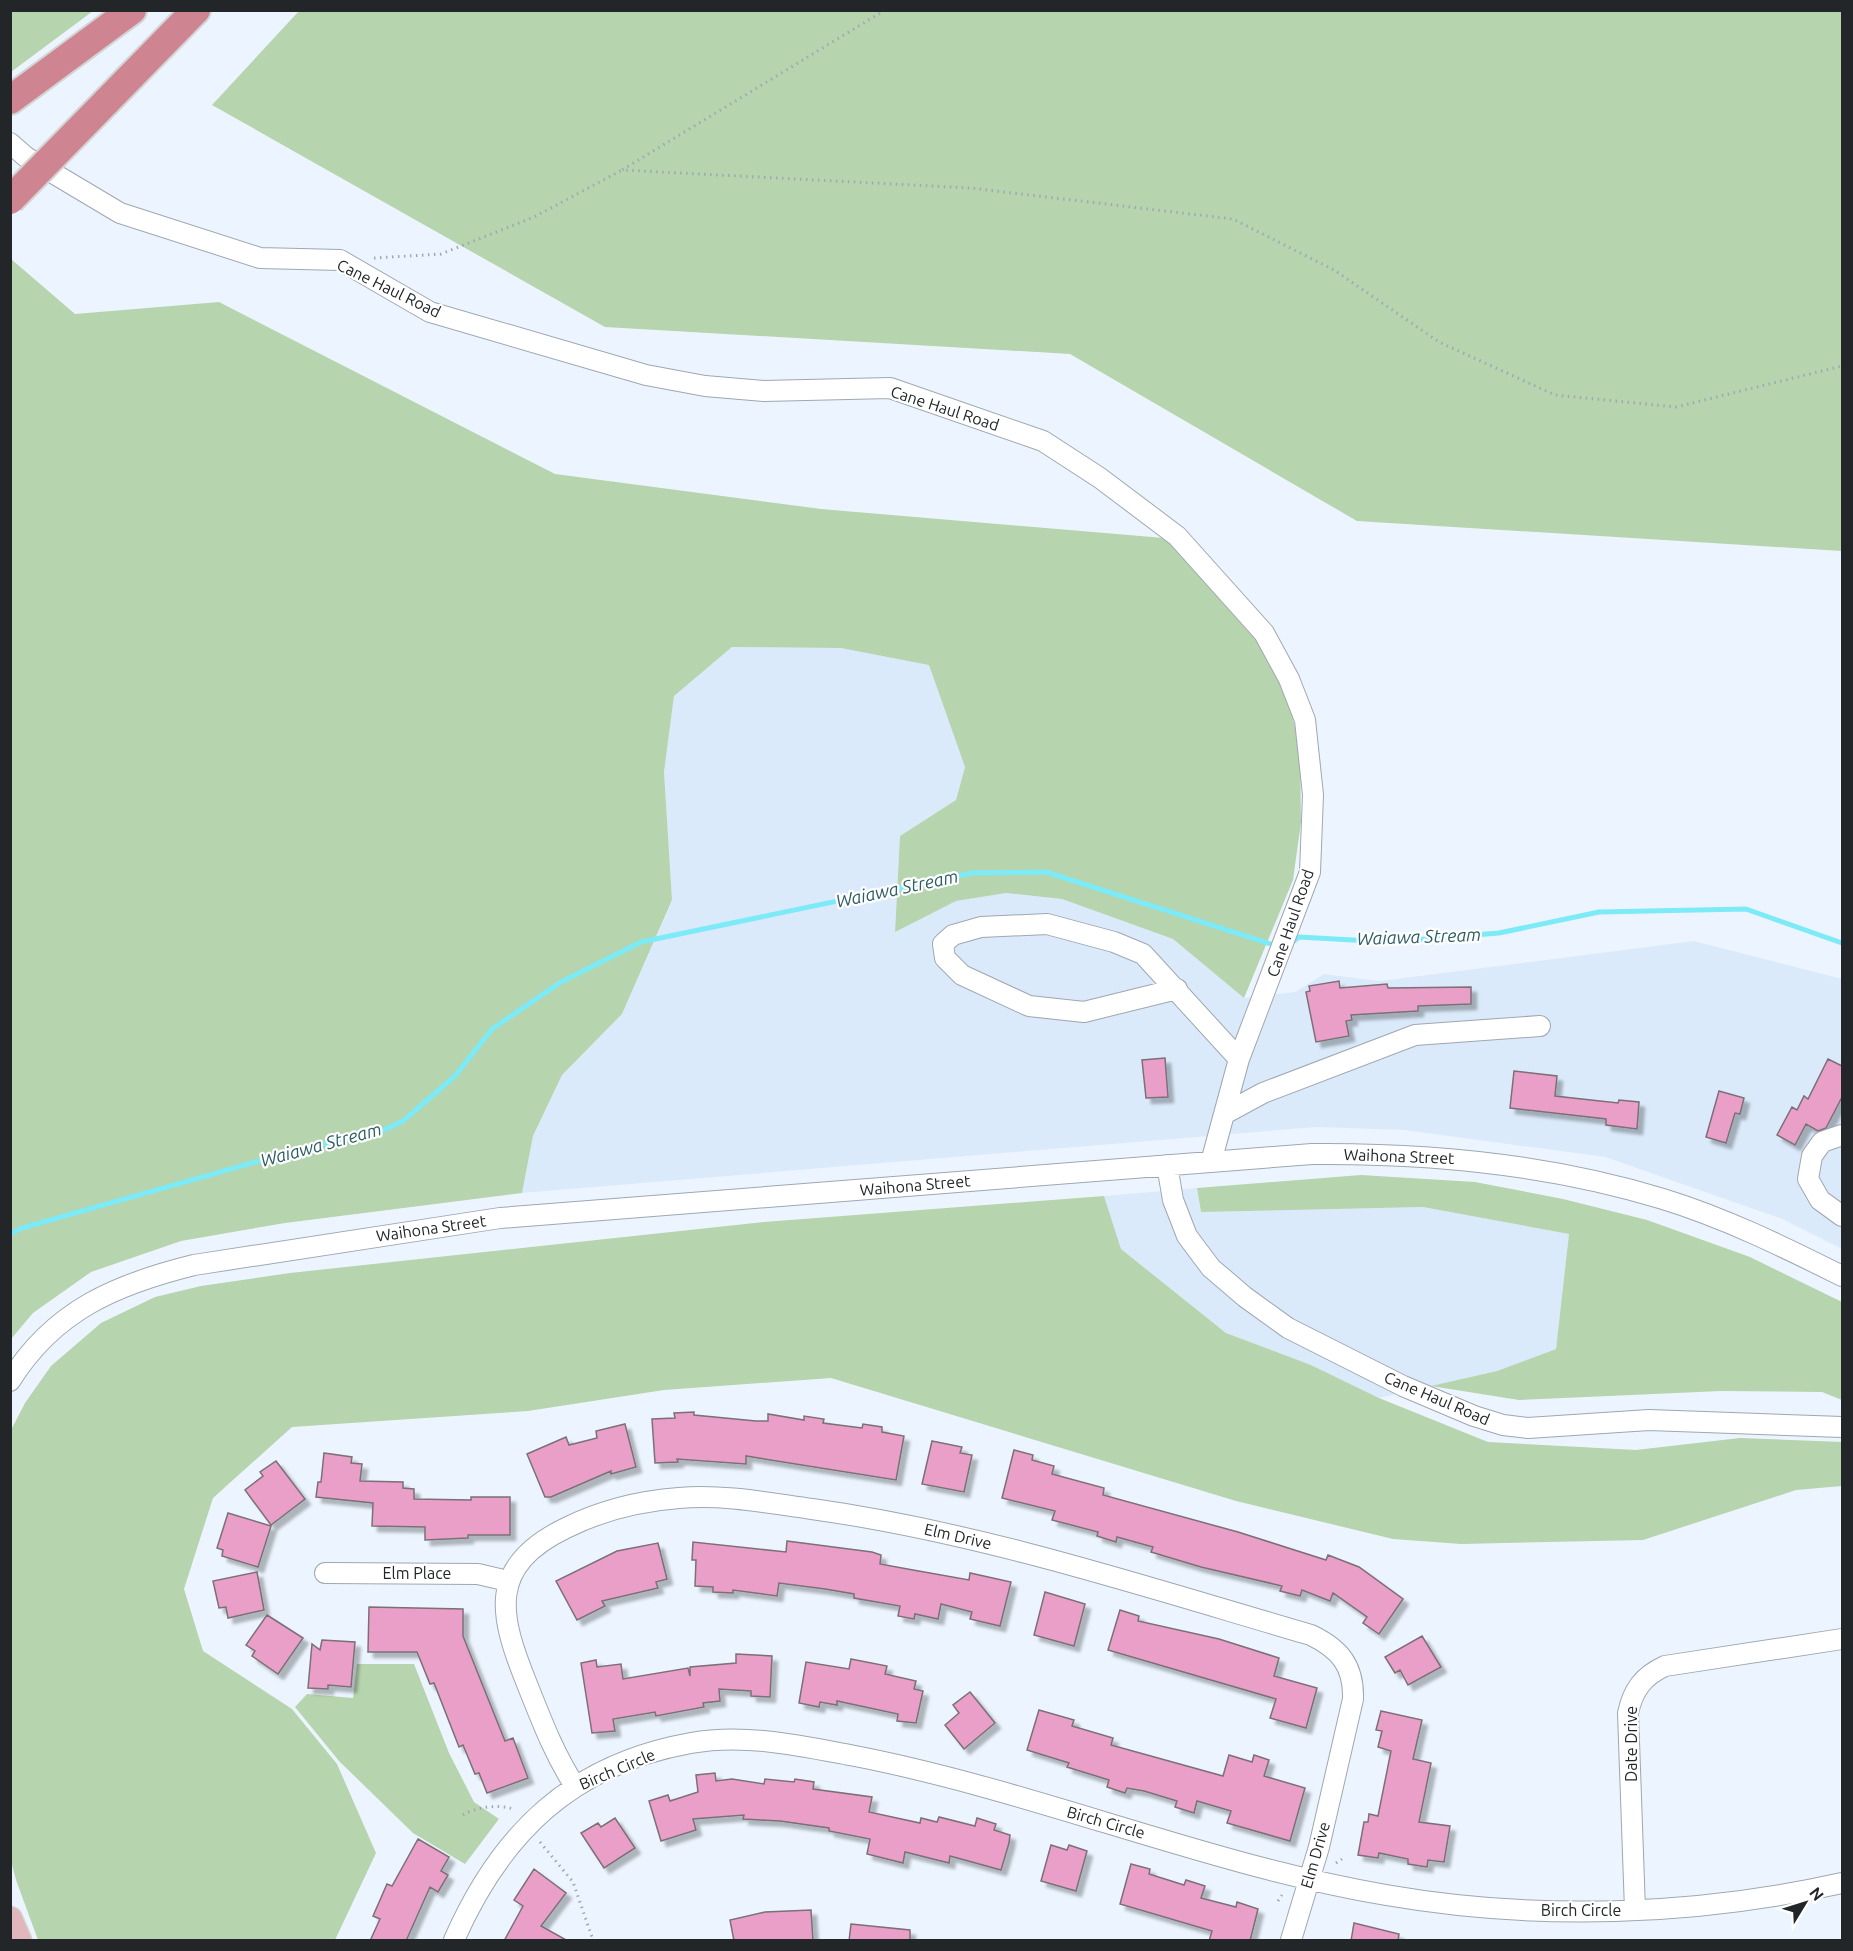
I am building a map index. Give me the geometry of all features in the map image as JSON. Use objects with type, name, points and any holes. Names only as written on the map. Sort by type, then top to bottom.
[{"type":"highway","points":[[10,100],[49,74],[132,10]]},
{"type":"highway","points":[[10,200],[196,10]]},
{"type":"main road","points":[[10,1919],[19,1941]]},
{"type":"street","name":"Cane Haul Road","points":[[10,143],[26,157],[120,213],[260,258],[340,260],[430,312],[646,375],[705,386],[764,391],[890,388],[1043,441],[1100,477],[1177,536],[1264,633],[1289,679],[1305,720],[1313,795],[1310,872],[1239,1059],[1211,1162]]},
{"type":"street","points":[[1177,989],[1084,1012],[1029,1006],[962,975],[945,958],[944,944],[953,935],[981,927],[1047,924],[1114,942],[1143,954],[1177,989],[1239,1059]]},
{"type":"street","points":[[1226,1113],[1263,1094],[1415,1035],[1539,1026]]},
{"type":"street","points":[[1842,1135],[1822,1143],[1812,1156],[1808,1179],[1820,1200],[1842,1216]]},
{"type":"street","name":"Waihona Street","points":[[10,1381],[37,1346],[61,1323],[87,1304],[145,1278],[194,1265],[500,1218],[1312,1154],[1380,1154],[1463,1158],[1575,1178],[1662,1199],[1780,1245],[1842,1276]]},
{"type":"street","name":"Cane Haul Road","points":[[1167,1165],[1173,1200],[1187,1236],[1211,1268],[1245,1297],[1288,1328],[1403,1386],[1474,1416],[1503,1425],[1528,1428],[1649,1420],[1842,1427]]},
{"type":"street","name":"Elm Drive","points":[[575,1786],[559,1762],[512,1646],[504,1610],[508,1581],[524,1556],[545,1539],[596,1514],[635,1503],[668,1499],[729,1498],[857,1515],[960,1536],[1081,1567],[1311,1635],[1327,1642],[1342,1655],[1349,1667],[1354,1685],[1353,1699],[1322,1835],[1291,1941]]},
{"type":"street","name":"Elm Place","points":[[324,1573],[478,1574],[508,1581]]},
{"type":"street","name":"Date Drive","points":[[1635,1910],[1628,1713],[1637,1688],[1654,1671],[1675,1664],[1842,1639]]},
{"type":"street","name":"Birch Circle","points":[[454,1941],[472,1900],[489,1871],[531,1821],[575,1786],[615,1766],[658,1751],[701,1742],[759,1740],[895,1764],[973,1783],[1309,1880],[1389,1896],[1554,1911],[1635,1910],[1715,1905],[1842,1883]]},
{"type":"path","points":[[340,260],[441,254],[534,217],[622,170],[885,10]]},
{"type":"path","points":[[622,170],[970,188],[1233,219],[1334,270],[1439,342],[1555,395],[1676,407],[1842,366]]},
{"type":"path","points":[[463,1815],[487,1808],[513,1809]]},
{"type":"path","points":[[540,1842],[573,1882],[593,1941]]},
{"type":"path","points":[[1336,1863],[1342,1859]]},
{"type":"path","points":[[1278,1901],[1282,1895]]},
{"type":"shaded area","points":[[732,647],[841,648],[929,664],[965,767],[956,800],[900,836],[895,931],[956,901],[1006,893],[1062,899],[1173,939],[1244,998],[1295,992],[1324,974],[1380,981],[1694,941],[1842,979],[1842,1249],[1782,1219],[1605,1157],[1404,1130],[1316,1127],[522,1193],[533,1136],[562,1075],[622,1014],[672,901],[664,772],[674,696]]},
{"type":"shaded area","points":[[1197,1188],[1201,1212],[1423,1207],[1569,1234],[1556,1349],[1497,1371],[1379,1398],[1311,1365],[1226,1333],[1121,1249],[1104,1196]]},
{"type":"green space","points":[[11,10],[93,10],[93,11],[11,72]]},
{"type":"green space","points":[[299,11],[1842,11],[1842,551],[1357,521],[1070,354],[605,327],[212,105]]},
{"type":"green space","points":[[11,259],[75,314],[219,302],[555,474],[821,509],[1164,538],[1227,603],[1259,641],[1287,694],[1300,749],[1301,822],[1293,880],[1244,998],[1173,939],[1062,899],[1006,893],[956,901],[895,932],[900,836],[956,800],[965,767],[929,665],[841,648],[732,647],[674,696],[664,772],[672,900],[622,1014],[562,1075],[533,1136],[522,1193],[285,1223],[181,1241],[91,1272],[33,1313],[11,1339]]},
{"type":"green space","points":[[1361,1175],[1475,1182],[1563,1199],[1647,1220],[1750,1257],[1842,1302],[1842,1400],[1822,1392],[1721,1391],[1519,1400],[1431,1386],[1497,1371],[1556,1349],[1569,1234],[1423,1207],[1201,1212],[1197,1188]]},
{"type":"green space","points":[[1104,1196],[1121,1249],[1226,1333],[1311,1365],[1379,1398],[1488,1442],[1636,1450],[1740,1438],[1842,1442],[1842,1486],[1796,1490],[1643,1540],[1461,1544],[1393,1539],[1236,1501],[831,1378],[664,1390],[528,1411],[292,1427],[213,1498],[184,1589],[203,1651],[292,1709],[337,1764],[376,1853],[335,1940],[38,1940],[10,1857],[11,1430],[25,1403],[51,1366],[101,1323],[155,1297],[201,1286],[290,1273],[764,1222]]},
{"type":"green space","points":[[357,1664],[414,1664],[449,1753],[474,1802],[499,1819],[465,1864],[413,1833],[339,1761],[295,1707],[307,1694],[353,1698]]},
{"type":"building","points":[[1339,981],[1340,988],[1387,984],[1388,988],[1471,987],[1471,1004],[1418,1006],[1418,1011],[1351,1015],[1352,1020],[1346,1021],[1349,1036],[1316,1042],[1306,992],[1310,991],[1309,986]]},
{"type":"building","points":[[1165,1058],[1168,1097],[1146,1098],[1142,1060]]},
{"type":"building","points":[[1828,1059],[1842,1066],[1842,1097],[1826,1128],[1818,1131],[1806,1124],[1795,1145],[1777,1135],[1792,1107],[1797,1110],[1804,1096],[1808,1099]]},
{"type":"building","points":[[1514,1071],[1557,1076],[1555,1096],[1618,1103],[1619,1100],[1639,1102],[1637,1129],[1606,1125],[1606,1119],[1510,1108]]},
{"type":"building","points":[[1719,1091],[1744,1098],[1740,1114],[1735,1113],[1726,1143],[1706,1137]]},
{"type":"building","points":[[694,1412],[694,1415],[756,1421],[768,1421],[768,1414],[804,1420],[804,1416],[824,1419],[823,1423],[862,1428],[863,1424],[882,1427],[882,1432],[904,1436],[896,1480],[746,1456],[746,1464],[677,1459],[678,1462],[655,1463],[652,1419],[675,1418],[674,1413]]},
{"type":"building","points":[[625,1424],[636,1467],[611,1474],[611,1471],[551,1497],[545,1497],[527,1454],[566,1437],[569,1445],[597,1438],[596,1431]]},
{"type":"building","points":[[932,1441],[962,1447],[960,1453],[972,1455],[964,1492],[922,1484]]},
{"type":"building","points":[[1014,1450],[1033,1455],[1032,1460],[1054,1466],[1052,1474],[1104,1488],[1103,1495],[1238,1532],[1326,1560],[1328,1555],[1359,1567],[1403,1599],[1379,1634],[1363,1623],[1367,1617],[1333,1593],[1330,1601],[1302,1590],[1300,1596],[1280,1591],[1282,1586],[1201,1567],[1151,1552],[1153,1547],[1117,1537],[1116,1542],[1097,1536],[1098,1532],[1052,1520],[1055,1511],[1002,1498]]},
{"type":"building","points":[[324,1453],[352,1457],[351,1463],[362,1464],[360,1481],[403,1482],[403,1488],[414,1489],[414,1499],[471,1500],[471,1497],[510,1497],[510,1535],[468,1535],[468,1538],[425,1540],[425,1527],[372,1526],[373,1503],[316,1497],[318,1482],[321,1482]]},
{"type":"building","points":[[276,1461],[305,1499],[271,1525],[245,1490],[263,1476],[260,1472]]},
{"type":"building","points":[[228,1513],[271,1526],[258,1567],[222,1556],[223,1550],[217,1548]]},
{"type":"building","points":[[787,1541],[872,1552],[881,1555],[880,1564],[969,1580],[970,1573],[1011,1582],[1000,1626],[970,1619],[972,1612],[941,1604],[938,1619],[915,1614],[914,1619],[898,1616],[900,1606],[854,1598],[854,1594],[825,1589],[779,1583],[777,1596],[733,1590],[733,1593],[713,1592],[713,1587],[695,1586],[696,1560],[692,1560],[693,1542],[786,1552]]},
{"type":"building","points":[[658,1543],[667,1579],[656,1582],[658,1588],[602,1601],[605,1606],[577,1620],[556,1581],[617,1551]]},
{"type":"building","points":[[257,1572],[264,1610],[228,1618],[226,1607],[219,1608],[213,1581]]},
{"type":"building","points":[[1045,1592],[1085,1604],[1074,1646],[1034,1635]]},
{"type":"building","points":[[369,1607],[463,1609],[463,1636],[505,1741],[513,1738],[528,1778],[487,1793],[479,1773],[475,1774],[463,1745],[459,1747],[434,1683],[430,1684],[417,1652],[368,1652]]},
{"type":"building","points":[[1120,1610],[1139,1616],[1138,1621],[1219,1639],[1279,1658],[1274,1676],[1317,1688],[1306,1728],[1270,1718],[1276,1699],[1108,1650]]},
{"type":"building","points":[[267,1615],[303,1638],[278,1674],[252,1656],[255,1651],[246,1645]]},
{"type":"building","points":[[1422,1636],[1441,1667],[1408,1685],[1400,1670],[1395,1673],[1385,1657]]},
{"type":"building","points":[[322,1640],[355,1642],[351,1687],[328,1685],[328,1689],[308,1688],[312,1644],[320,1650]]},
{"type":"building","points":[[736,1654],[772,1656],[770,1697],[751,1696],[751,1691],[719,1689],[720,1701],[703,1703],[704,1707],[656,1716],[655,1712],[613,1719],[615,1731],[592,1733],[581,1663],[596,1660],[597,1667],[621,1664],[623,1679],[688,1668],[690,1676],[690,1667],[736,1663]]},
{"type":"building","points":[[851,1659],[887,1666],[885,1674],[916,1681],[914,1689],[923,1691],[916,1723],[897,1721],[898,1714],[837,1701],[837,1705],[820,1702],[819,1707],[799,1703],[806,1662],[849,1669]]},
{"type":"building","points":[[970,1692],[995,1723],[964,1749],[945,1725],[959,1713],[953,1705]]},
{"type":"building","points":[[1039,1710],[1074,1720],[1072,1726],[1113,1738],[1111,1745],[1223,1776],[1229,1755],[1252,1762],[1254,1755],[1269,1760],[1264,1776],[1305,1788],[1290,1841],[1227,1823],[1231,1811],[1197,1801],[1194,1813],[1175,1807],[1177,1801],[1144,1791],[1127,1788],[1125,1793],[1107,1787],[1109,1780],[1067,1767],[1069,1763],[1027,1750]]},
{"type":"building","points":[[1381,1711],[1422,1720],[1413,1759],[1431,1763],[1419,1822],[1450,1826],[1444,1862],[1428,1860],[1427,1867],[1408,1864],[1408,1859],[1379,1853],[1378,1858],[1358,1855],[1364,1822],[1368,1822],[1369,1814],[1378,1816],[1391,1751],[1378,1747],[1382,1731],[1376,1730]]},
{"type":"building","points":[[715,1773],[716,1781],[732,1779],[764,1784],[765,1779],[794,1782],[795,1779],[814,1782],[813,1789],[872,1797],[869,1812],[920,1823],[921,1818],[937,1822],[939,1817],[975,1826],[977,1818],[996,1824],[994,1830],[1010,1835],[1009,1843],[1001,1870],[950,1856],[949,1863],[905,1852],[903,1863],[867,1854],[870,1839],[829,1831],[829,1828],[780,1821],[743,1819],[744,1815],[693,1819],[696,1830],[661,1841],[649,1801],[668,1795],[670,1801],[698,1792],[696,1775]]},
{"type":"building","points":[[615,1818],[635,1848],[604,1868],[581,1833],[598,1823],[601,1827]]},
{"type":"building","points":[[418,1839],[449,1857],[441,1871],[448,1875],[438,1892],[430,1887],[406,1941],[370,1941],[380,1919],[373,1916],[387,1884],[392,1886]]},
{"type":"building","points":[[1051,1845],[1067,1850],[1069,1845],[1087,1851],[1076,1891],[1041,1881]]},
{"type":"building","points":[[1131,1864],[1150,1869],[1149,1874],[1184,1885],[1186,1880],[1205,1886],[1201,1898],[1236,1907],[1237,1902],[1258,1909],[1250,1941],[1209,1941],[1212,1931],[1120,1904]]},
{"type":"building","points":[[534,1869],[566,1893],[541,1926],[568,1941],[504,1941],[523,1906],[514,1900]]},
{"type":"building","points":[[811,1910],[813,1941],[734,1941],[730,1920],[765,1912]]},
{"type":"building","points":[[1354,1923],[1399,1934],[1398,1941],[1351,1941]]},
{"type":"building","points":[[851,1924],[910,1930],[910,1941],[849,1941]]},
{"type":"waterway","name":"Waiawa Stream","points":[[10,1234],[22,1228],[309,1147],[380,1132],[403,1121],[455,1076],[492,1029],[561,982],[641,942],[972,873],[1046,872],[1277,946]]},
{"type":"waterway","name":"Waiawa Stream","points":[[1291,943],[1299,937],[1388,942],[1499,933],[1599,912],[1746,909],[1842,943]]}]
